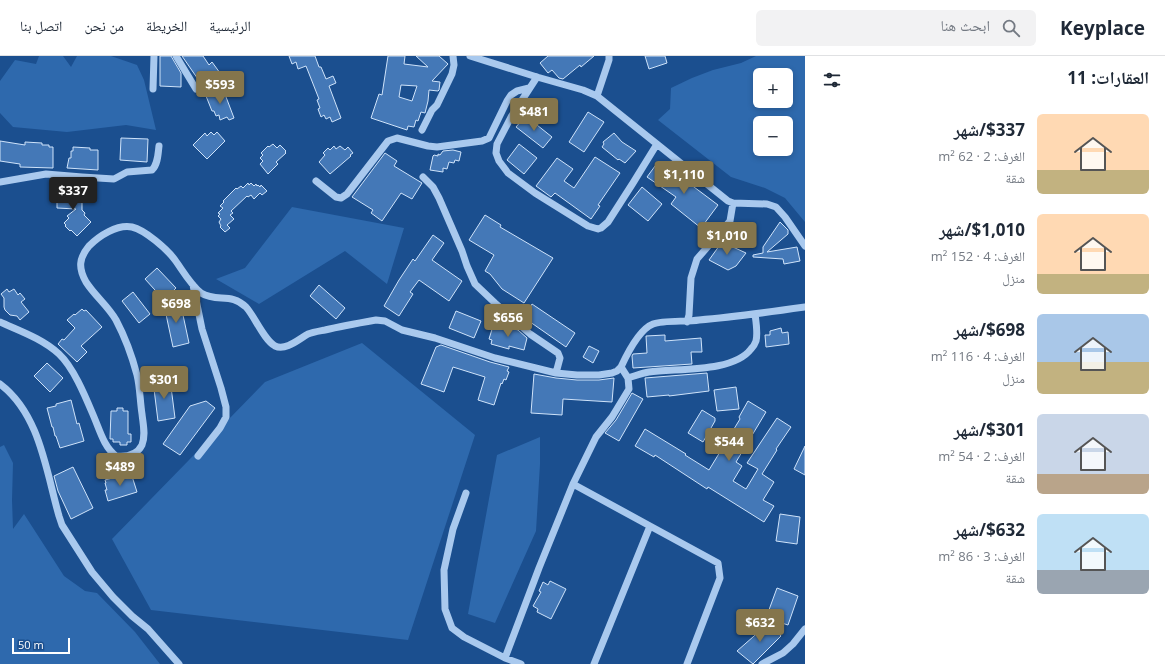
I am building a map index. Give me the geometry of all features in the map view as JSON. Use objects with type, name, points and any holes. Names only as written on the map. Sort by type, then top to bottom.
[{"type":"street","points":[[153,89],[154,56]]},
{"type":"street","points":[[176,56],[196,88]]},
{"type":"street","points":[[422,130],[432,110],[437,105],[452,74],[454,65],[453,56]]},
{"type":"street","points":[[470,56],[583,90],[597,96],[728,201],[733,203],[767,204],[776,207],[785,217],[805,246]]},
{"type":"street","points":[[597,96],[609,56]]},
{"type":"street","points":[[537,77],[511,117],[497,144],[496,153],[499,161],[508,173],[535,193],[588,226],[598,229],[608,222],[657,144]]},
{"type":"street","points":[[316,181],[336,197],[341,198],[347,194],[388,141],[397,138],[437,147],[482,141],[489,138],[511,95],[517,91],[529,88]]},
{"type":"street","points":[[0,182],[46,174],[114,179],[127,172],[154,169],[157,162],[159,146]]},
{"type":"street","points":[[422,177],[433,188],[439,198],[475,284],[530,334],[558,353],[560,358],[556,373]]},
{"type":"street","points":[[687,322],[689,315],[691,278],[697,259],[730,221],[733,203]]},
{"type":"street","points":[[0,322],[30,335],[60,354],[79,384],[107,448],[116,456],[128,456],[138,451],[143,440],[144,430],[137,376],[125,338],[115,319],[100,298],[89,287],[80,266],[81,258],[93,242],[109,232],[123,227],[139,229],[166,250],[193,285],[204,295],[214,298],[231,298],[241,302],[266,337],[275,346],[279,347],[288,346],[309,334],[376,320],[385,321],[402,330],[435,338],[495,358],[556,373],[599,375],[617,371],[621,367],[637,338],[653,324],[662,322],[687,322],[805,307]]},
{"type":"street","points":[[193,285],[202,329],[226,407],[226,417],[220,428],[198,456]]},
{"type":"street","points":[[628,378],[648,372],[702,368],[725,364],[742,358],[756,342],[757,329],[755,314]]},
{"type":"street","points":[[505,658],[573,484],[596,438],[612,417],[629,389],[628,378],[621,367]]},
{"type":"street","points":[[0,384],[14,396],[20,404],[39,441],[59,516],[62,525],[72,541],[92,572],[113,597],[132,616],[148,629],[179,664]]},
{"type":"street","points":[[573,484],[718,562],[720,578],[687,664]]},
{"type":"street","points":[[466,492],[453,528],[444,570],[445,609],[452,628],[464,637],[505,658],[521,664]]},
{"type":"street","points":[[594,664],[650,526]]},
{"type":"street","points":[[762,664],[783,653],[793,644],[805,629]]},
{"type":"shaded area","points":[[39,56],[63,56],[71,67],[77,56],[111,56],[137,65],[144,80],[156,130],[126,125],[67,132],[13,127],[0,113],[0,81],[15,60],[36,64]]},
{"type":"shaded area","points":[[756,56],[805,56],[805,222],[785,198],[765,188],[731,177],[658,120],[670,109],[671,88],[713,70],[741,63]]},
{"type":"shaded area","points":[[292,207],[404,228],[387,284],[345,251],[259,304],[216,279],[245,268]]},
{"type":"shaded area","points":[[362,343],[475,435],[408,640],[151,610],[112,539],[265,382]]},
{"type":"shaded area","points":[[540,437],[536,531],[495,623],[468,614],[497,455]]},
{"type":"shaded area","points":[[4,445],[13,463],[13,529],[24,514],[64,576],[85,591],[97,593],[135,632],[160,664],[0,664],[0,447]]},
{"type":"building","points":[[160,56],[171,56],[181,73],[181,87],[160,86]]},
{"type":"building","points":[[182,56],[203,56],[209,65],[212,62],[220,73],[202,85]]},
{"type":"building","points":[[289,56],[315,56],[326,79],[333,76],[336,83],[329,86],[341,118],[332,122],[330,117],[326,119],[324,115],[321,117],[317,100],[319,99],[306,66],[298,69],[296,62],[292,64]]},
{"type":"building","points":[[388,56],[405,56],[404,64],[428,67],[416,56],[439,56],[448,64],[432,81],[440,82],[439,90],[429,90],[425,113],[421,112],[414,127],[408,126],[407,130],[371,118],[379,94],[382,95]],"holes":[[[401,85],[417,86],[412,101],[399,97]]]},
{"type":"building","points":[[548,56],[594,56],[563,79],[559,78],[552,70],[548,73],[540,63]]},
{"type":"building","points":[[645,56],[665,56],[667,63],[649,69]]},
{"type":"building","points":[[223,89],[234,118],[229,120],[227,117],[220,120],[219,115],[216,116],[214,111],[212,111],[206,96]]},
{"type":"building","points":[[588,112],[604,122],[584,152],[569,142]]},
{"type":"building","points":[[527,117],[552,137],[543,148],[516,127]]},
{"type":"building","points":[[211,132],[214,135],[217,132],[225,141],[207,159],[193,145],[205,133],[207,136]]},
{"type":"building","points":[[614,133],[622,142],[636,151],[625,163],[619,159],[618,160],[602,147],[604,144],[603,142]]},
{"type":"building","points":[[121,138],[148,139],[147,162],[120,160]]},
{"type":"building","points":[[0,141],[25,145],[25,142],[42,143],[42,145],[49,145],[49,147],[53,147],[53,168],[20,167],[20,164],[0,161]]},
{"type":"building","points":[[273,144],[277,148],[280,145],[286,153],[276,162],[278,164],[268,174],[260,164],[263,161],[260,158],[263,155],[261,153],[268,146],[269,147]]},
{"type":"building","points":[[519,144],[537,158],[524,174],[507,160]]},
{"type":"building","points":[[334,146],[336,149],[340,146],[345,150],[348,147],[353,153],[330,174],[319,162],[325,155],[323,153],[328,148],[330,150]]},
{"type":"building","points":[[73,147],[98,150],[98,170],[67,168]]},
{"type":"building","points":[[453,150],[461,152],[459,161],[455,160],[454,163],[449,162],[447,169],[443,168],[443,172],[430,170],[434,155],[438,156],[438,154],[440,155],[443,151]]},
{"type":"building","points":[[385,153],[397,161],[394,166],[422,183],[412,199],[401,193],[382,221],[371,213],[373,210],[352,197]]},
{"type":"building","points":[[595,157],[620,173],[598,205],[600,206],[591,219],[555,193],[551,197],[536,186],[557,158],[573,169],[564,181],[574,188]]},
{"type":"building","points":[[658,162],[718,205],[701,228],[671,204],[676,197],[647,177]]},
{"type":"building","points":[[248,183],[249,185],[251,183],[254,186],[256,184],[260,187],[261,185],[267,191],[262,195],[260,193],[254,199],[251,195],[248,197],[247,196],[231,211],[233,213],[230,215],[234,219],[227,225],[230,228],[225,232],[220,227],[219,222],[221,219],[218,216],[220,214],[218,213],[223,208],[220,206],[236,188],[237,189],[241,186],[243,188]]},
{"type":"building","points":[[642,187],[662,204],[648,221],[628,205]]},
{"type":"building","points":[[71,190],[71,194],[82,194],[82,210],[85,213],[84,215],[91,222],[77,236],[65,226],[66,225],[64,223],[69,218],[67,216],[76,209],[57,208],[57,191]]},
{"type":"building","points":[[485,215],[501,225],[500,227],[553,258],[524,303],[502,289],[490,274],[485,271],[494,255],[469,240]]},
{"type":"building","points":[[780,222],[788,230],[788,234],[767,252],[797,247],[800,261],[784,264],[783,259],[753,257],[753,255],[763,253],[763,247]]},
{"type":"building","points":[[433,235],[444,243],[432,260],[462,281],[449,301],[419,280],[410,292],[413,294],[399,316],[384,306],[413,259],[415,261]]},
{"type":"building","points":[[722,242],[746,253],[736,266],[728,270],[709,260]]},
{"type":"building","points":[[157,268],[176,288],[164,300],[145,279]]},
{"type":"building","points":[[319,285],[345,308],[336,319],[310,296]]},
{"type":"building","points":[[7,289],[9,292],[14,289],[18,295],[20,293],[25,299],[21,302],[29,312],[20,320],[17,316],[10,315],[5,310],[4,298],[1,294]]},
{"type":"building","points":[[133,292],[150,314],[139,323],[122,301]]},
{"type":"building","points":[[180,301],[189,343],[173,347],[164,305]]},
{"type":"building","points":[[532,304],[575,333],[566,347],[523,317]]},
{"type":"building","points":[[82,309],[84,311],[86,310],[102,327],[81,346],[87,352],[77,362],[58,344],[75,328],[67,320]]},
{"type":"building","points":[[456,311],[481,321],[474,338],[449,328]]},
{"type":"building","points":[[496,324],[518,330],[527,338],[524,350],[509,346],[509,349],[491,344],[492,340],[489,339],[493,326],[495,327]]},
{"type":"building","points":[[781,328],[782,333],[788,332],[789,344],[766,347],[765,335],[770,335],[770,331]]},
{"type":"building","points":[[665,335],[665,341],[701,338],[702,352],[691,352],[692,364],[633,368],[633,354],[647,353],[646,336]]},
{"type":"building","points":[[441,345],[509,367],[506,380],[504,379],[502,384],[501,383],[494,405],[478,400],[485,377],[453,367],[444,392],[421,384],[436,347]]},
{"type":"building","points":[[589,346],[599,351],[593,363],[583,357]]},
{"type":"building","points":[[47,363],[63,378],[50,392],[34,376]]},
{"type":"building","points":[[707,373],[709,391],[647,397],[645,378]]},
{"type":"building","points":[[534,374],[577,380],[614,378],[612,402],[563,399],[562,415],[531,413]]},
{"type":"building","points":[[170,379],[175,418],[158,421],[153,381]]},
{"type":"building","points":[[736,387],[739,409],[717,411],[714,390]]},
{"type":"building","points":[[632,393],[643,399],[619,441],[605,433],[616,420]]},
{"type":"building","points":[[71,400],[77,424],[79,423],[84,441],[60,448],[47,408]]},
{"type":"building","points":[[206,401],[215,408],[180,455],[163,444],[190,406]]},
{"type":"building","points":[[748,401],[766,412],[736,462],[742,466],[733,481],[746,489],[758,469],[747,463],[777,418],[791,427],[776,449],[777,450],[762,474],[774,482],[763,500],[774,506],[764,522],[708,487],[707,489],[655,455],[654,457],[635,446],[645,429],[709,470],[740,419],[739,417]]},
{"type":"building","points":[[117,408],[123,408],[123,411],[128,411],[128,434],[131,434],[131,442],[127,442],[127,445],[120,445],[120,442],[113,442],[113,439],[110,439],[111,411],[117,411]]},
{"type":"building","points":[[702,410],[715,418],[715,421],[703,442],[688,433]]},
{"type":"building","points":[[805,446],[805,475],[794,469]]},
{"type":"building","points":[[73,467],[93,508],[71,519],[58,491],[54,476]]},
{"type":"building","points":[[131,473],[137,492],[108,501],[105,490],[107,490],[105,480]]},
{"type":"building","points":[[780,514],[800,517],[797,544],[776,541]]},
{"type":"building","points":[[550,581],[566,589],[551,619],[537,612],[538,609],[533,606],[541,592],[539,591],[543,582],[548,585]]},
{"type":"building","points":[[777,588],[798,596],[788,625],[766,618]]},
{"type":"building","points":[[770,622],[781,636],[753,664],[737,651]]}]
